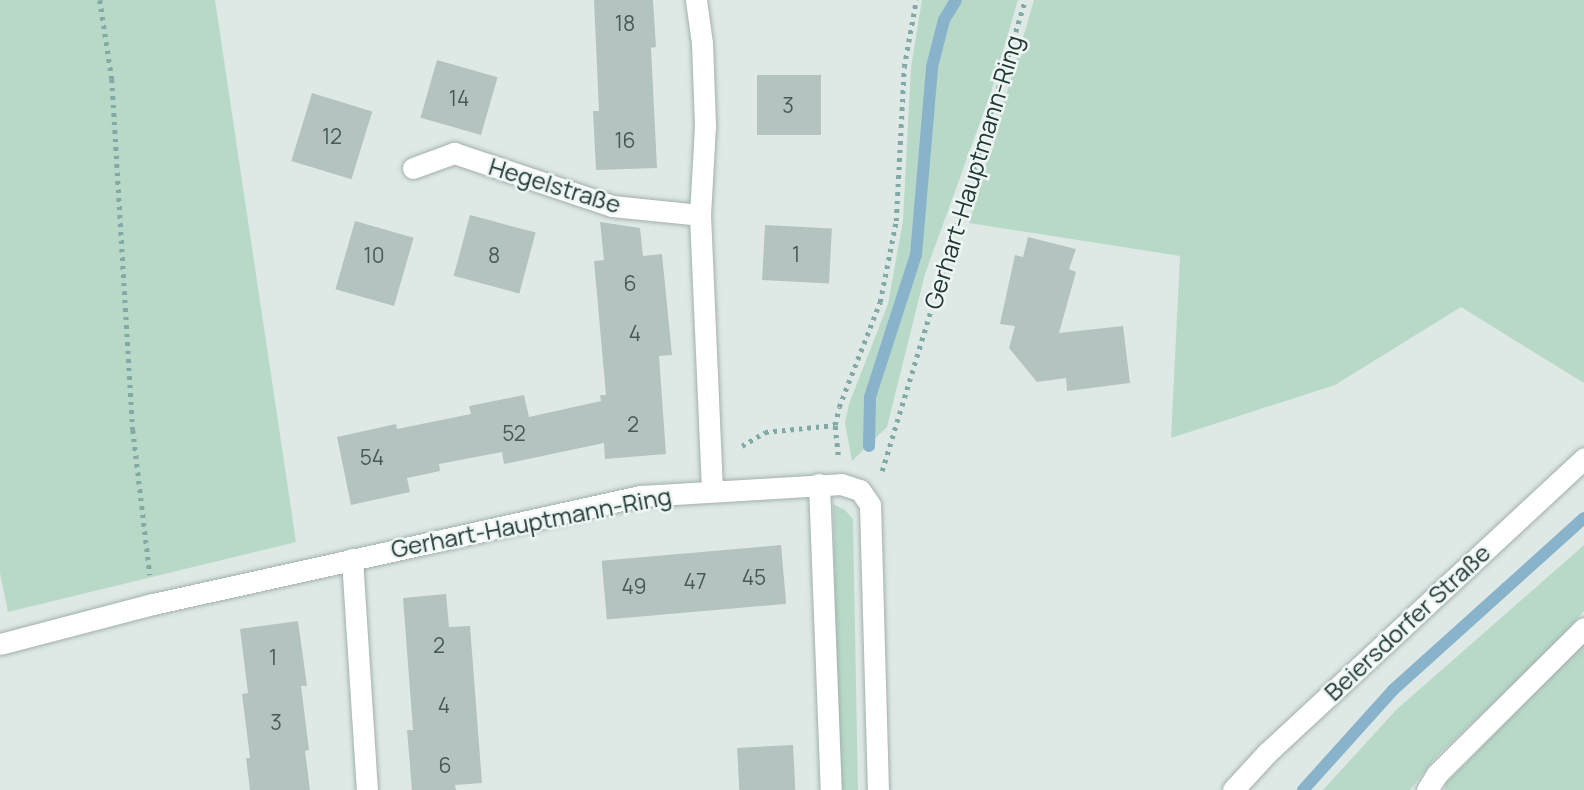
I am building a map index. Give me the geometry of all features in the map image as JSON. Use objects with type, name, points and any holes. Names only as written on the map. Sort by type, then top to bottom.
[{"type":"street","points":[[696,0],[702,43],[705,126],[700,215],[712,490]]},
{"type":"street","name":"Hegelstraße","points":[[413,167],[454,153],[611,206],[700,215]]},
{"type":"street","name":"Beiersdorfer Straße","points":[[1233,790],[1267,753],[1584,458]]},
{"type":"street","name":"Gerhart-Hauptmann-Ring","points":[[0,644],[153,604],[641,496],[830,484]]},
{"type":"street","points":[[831,790],[830,484],[860,489],[870,505],[878,790]]},
{"type":"street","points":[[352,559],[367,790]]},
{"type":"street","points":[[1427,790],[1437,774],[1584,628]]},
{"type":"path","points":[[100,0],[112,79],[133,430],[153,604]]},
{"type":"path","points":[[830,484],[835,425],[880,302],[896,221],[904,67],[916,0]]},
{"type":"path","name":"Gerhart-Hauptmann-Ring","points":[[870,505],[901,418],[957,217],[1025,0]]},
{"type":"path","points":[[710,460],[765,432],[835,425]]},
{"type":"green space","points":[[0,0],[215,0],[296,542],[8,612],[0,573]]},
{"type":"green space","points":[[922,0],[1018,0],[991,92],[925,274],[887,427],[852,461],[845,423],[849,404],[888,304],[903,221],[911,67]]},
{"type":"green space","points":[[1034,0],[1584,0],[1584,383],[1461,307],[1335,385],[1171,438],[1180,256],[969,223]]},
{"type":"green space","points":[[833,504],[845,510],[853,519],[858,790],[839,790]]},
{"type":"green space","points":[[1584,545],[1584,611],[1551,649],[1435,758],[1410,790],[1323,790],[1396,710]]},
{"type":"green space","points":[[1584,643],[1584,790],[1445,790],[1446,783]]},
{"type":"building","points":[[594,0],[653,0],[656,47],[651,48],[657,168],[596,170],[593,111],[599,111]]},
{"type":"building","points":[[437,60],[498,77],[481,135],[420,118]]},
{"type":"building","points":[[757,75],[821,75],[821,135],[757,135]]},
{"type":"building","points":[[312,93],[372,111],[351,179],[291,161]]},
{"type":"building","points":[[470,215],[536,233],[519,293],[454,276]]},
{"type":"building","points":[[355,221],[414,238],[394,306],[335,289]]},
{"type":"building","points":[[600,222],[640,228],[643,256],[662,254],[672,355],[659,356],[666,454],[605,459],[604,443],[504,464],[502,452],[439,464],[440,471],[407,478],[410,492],[351,505],[337,437],[396,424],[397,429],[471,414],[469,406],[524,395],[529,417],[601,401],[600,395],[606,395],[594,261],[604,260]]},
{"type":"building","points":[[765,225],[832,229],[829,283],[762,280]]},
{"type":"building","points":[[1028,237],[1076,249],[1069,269],[1076,272],[1059,333],[1123,326],[1130,383],[1067,391],[1066,378],[1037,382],[1009,348],[1015,326],[1000,324],[1015,255],[1023,257]]},
{"type":"building","points":[[781,545],[786,604],[607,619],[602,561]]},
{"type":"building","points":[[446,594],[449,627],[470,626],[482,783],[455,785],[456,790],[412,790],[407,730],[413,730],[403,598]]},
{"type":"building","points":[[298,621],[307,686],[301,686],[309,750],[305,751],[310,790],[250,790],[246,758],[250,758],[242,694],[248,693],[240,629]]},
{"type":"building","points":[[793,745],[795,790],[739,790],[737,748]]},
{"type":"waterway","points":[[869,446],[870,397],[916,255],[932,67],[944,20],[956,0]]},
{"type":"waterway","points":[[1303,790],[1393,690],[1584,518]]}]
